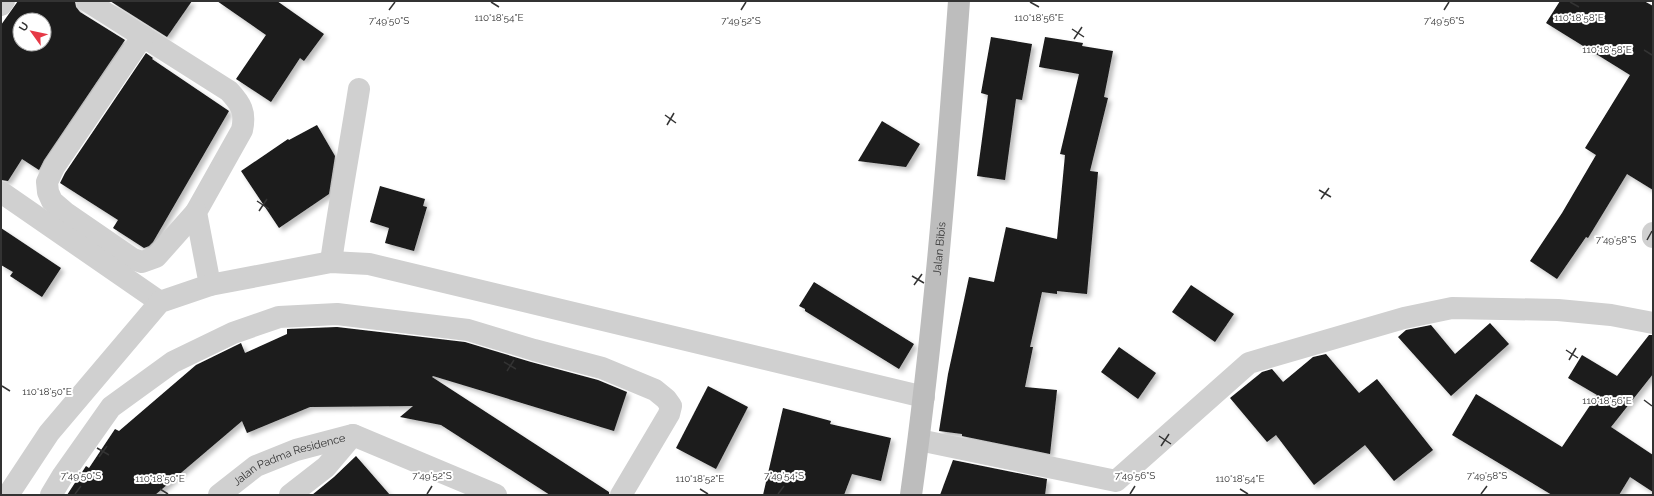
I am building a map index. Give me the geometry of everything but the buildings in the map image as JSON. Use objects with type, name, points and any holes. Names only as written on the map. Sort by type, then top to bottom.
[{"type":"main road","name":"Jalan Bibis","points":[[911,495],[924,397],[946,171],[959,1]]},
{"type":"street","points":[[1,5],[4,1]]},
{"type":"street","points":[[87,1],[143,36],[229,90],[238,101],[245,118],[242,130],[196,212],[156,257],[142,262],[133,260],[66,213],[52,201],[48,192],[47,182],[54,167],[143,36]]},
{"type":"street","points":[[331,262],[338,207],[349,155],[359,89]]},
{"type":"street","points":[[1,192],[160,302]]},
{"type":"street","points":[[196,212],[210,285]]},
{"type":"street","points":[[1653,232],[1653,237]]},
{"type":"street","points":[[8,495],[49,433],[160,302],[210,285],[331,262],[369,264],[924,397]]},
{"type":"street","points":[[918,440],[1116,481],[1249,362],[1404,318],[1452,308],[1558,310],[1611,315],[1653,323]]},
{"type":"street","points":[[51,495],[63,475],[111,407],[173,362],[233,333],[279,317],[337,314],[468,330],[534,350],[602,368],[655,390],[666,399],[671,406],[669,414],[621,495]]},
{"type":"street","points":[[290,495],[326,467],[353,435]]},
{"type":"street","name":"Jalan Padma Residence","points":[[220,495],[256,466],[296,450],[353,435],[493,495]]}]
